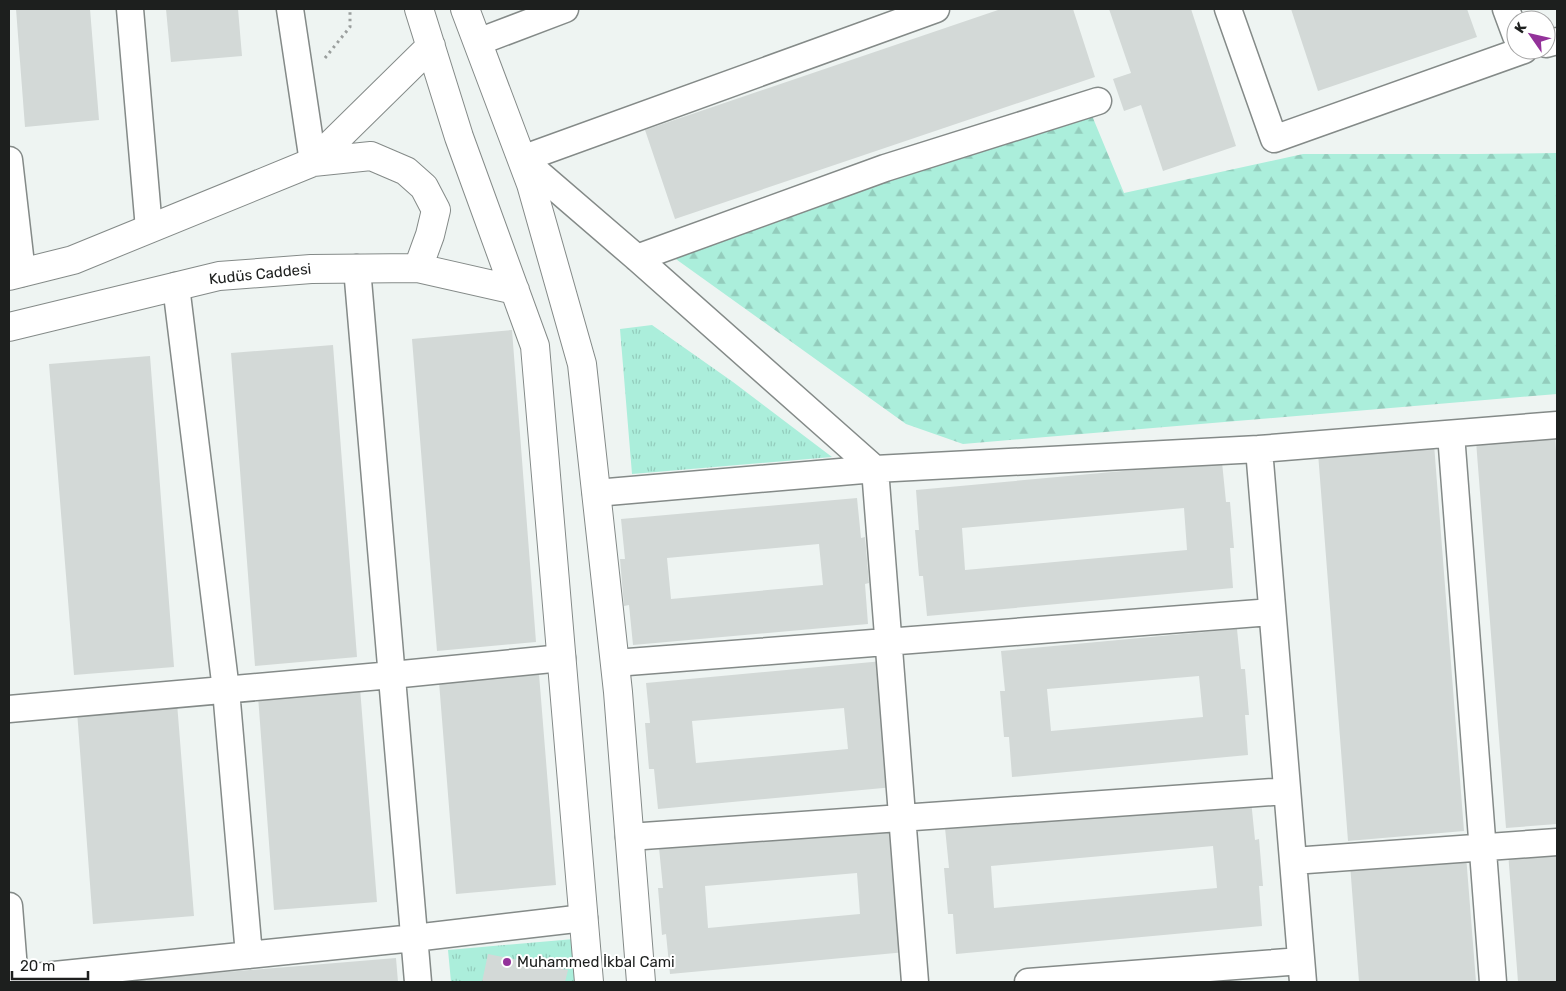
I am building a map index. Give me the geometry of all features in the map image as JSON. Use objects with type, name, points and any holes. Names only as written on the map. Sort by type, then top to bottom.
[{"type":"street","points":[[130,9],[149,229]]},
{"type":"street","points":[[290,9],[313,162]]},
{"type":"street","points":[[419,9],[459,137],[536,346],[589,982]]},
{"type":"street","points":[[466,9],[531,184],[582,364],[615,663],[641,982]]},
{"type":"street","points":[[478,42],[565,9]]},
{"type":"street","points":[[522,159],[936,9]]},
{"type":"street","points":[[1228,9],[1274,139],[1506,53]]},
{"type":"street","points":[[313,162],[431,46]]},
{"type":"street","points":[[637,258],[885,168],[1098,101]]},
{"type":"street","points":[[9,160],[15,275],[73,260],[313,162],[371,156],[406,171],[424,187],[436,210],[430,235],[418,268]]},
{"type":"street","points":[[522,159],[875,469],[915,982]]},
{"type":"street","points":[[357,268],[418,982]]},
{"type":"street","name":"Kudüs Caddesi","points":[[9,327],[219,276],[311,269],[418,268],[515,290]]},
{"type":"street","points":[[176,286],[226,690],[249,955]]},
{"type":"street","points":[[596,493],[875,469],[1259,449],[1557,425]]},
{"type":"street","points":[[1451,434],[1492,982]]},
{"type":"street","points":[[1028,982],[1302,972],[1259,449]]},
{"type":"street","points":[[615,663],[1272,612]]},
{"type":"street","points":[[9,710],[392,676],[562,658]]},
{"type":"street","points":[[629,837],[1287,791]]},
{"type":"street","points":[[1293,861],[1557,842]]},
{"type":"street","points":[[9,906],[15,981],[584,918]]},
{"type":"path","points":[[326,58],[350,27],[350,9]]},
{"type":"green space","points":[[1088,106],[1124,193],[1303,154],[1557,153],[1557,394],[963,444],[906,424],[666,252]]},
{"type":"green space","points":[[652,325],[733,382],[832,457],[632,474],[620,329]]},
{"type":"green space","points":[[574,939],[577,982],[451,982],[448,950]]},
{"type":"building","points":[[16,9],[90,9],[99,120],[25,127]]},
{"type":"building","points":[[166,9],[238,9],[242,56],[171,62]]},
{"type":"building","points":[[1001,9],[1073,9],[1095,77],[675,219],[645,130]]},
{"type":"building","points":[[1109,9],[1191,9],[1236,146],[1163,171],[1141,105],[1124,111],[1113,79],[1131,73]]},
{"type":"building","points":[[1291,9],[1467,9],[1477,37],[1318,91]]},
{"type":"building","points":[[512,330],[536,642],[437,651],[412,339]]},
{"type":"building","points":[[333,345],[357,657],[255,666],[231,353]]},
{"type":"building","points":[[150,356],[174,667],[74,675],[49,364]]},
{"type":"building","points":[[1555,434],[1557,468],[1557,824],[1506,828],[1476,441]]},
{"type":"building","points":[[1434,444],[1464,831],[1348,841],[1318,453]]},
{"type":"building","points":[[1222,462],[1226,502],[1230,502],[1234,548],[1230,548],[1233,588],[927,616],[923,576],[919,576],[915,530],[919,530],[916,490]],"holes":[[[1184,508],[1187,550],[965,570],[962,528]]]},
{"type":"building","points":[[857,498],[861,538],[865,537],[869,583],[865,584],[868,624],[633,645],[629,605],[624,606],[620,559],[625,559],[621,519]],"holes":[[[819,544],[823,585],[671,599],[667,558]]]},
{"type":"building","points":[[1237,629],[1241,669],[1245,669],[1249,715],[1245,715],[1248,755],[1012,777],[1009,737],[1004,737],[1000,691],[1005,691],[1001,651]],"holes":[[[1199,676],[1203,717],[1051,731],[1047,689]]]},
{"type":"building","points":[[883,661],[894,787],[658,809],[654,769],[649,769],[645,723],[650,723],[646,683]],"holes":[[[844,708],[848,749],[696,763],[692,721]]]},
{"type":"building","points":[[539,674],[556,885],[456,894],[439,682]]},
{"type":"building","points":[[360,688],[377,902],[274,910],[258,696]]},
{"type":"building","points":[[177,703],[194,916],[93,924],[77,711]]},
{"type":"building","points":[[1251,800],[1255,840],[1259,839],[1263,886],[1259,886],[1262,926],[956,954],[953,914],[948,914],[944,868],[949,868],[945,828]],"holes":[[[1213,846],[1217,888],[994,908],[991,866]]]},
{"type":"building","points":[[895,827],[906,952],[670,974],[666,934],[662,935],[658,888],[663,888],[659,848]],"holes":[[[857,873],[860,914],[708,928],[705,886]]]},
{"type":"building","points":[[1557,848],[1557,982],[1518,982],[1508,852]]},
{"type":"building","points":[[1466,855],[1476,982],[1359,982],[1350,864]]},
{"type":"building","name":"Muhammed İkbal Cami","points":[[488,954],[568,970],[565,982],[482,982]]},
{"type":"building","points":[[396,958],[398,982],[118,982],[118,981]]},
{"type":"place","name":"Muhammed İkbal Cami","points":[[507,962]]}]
